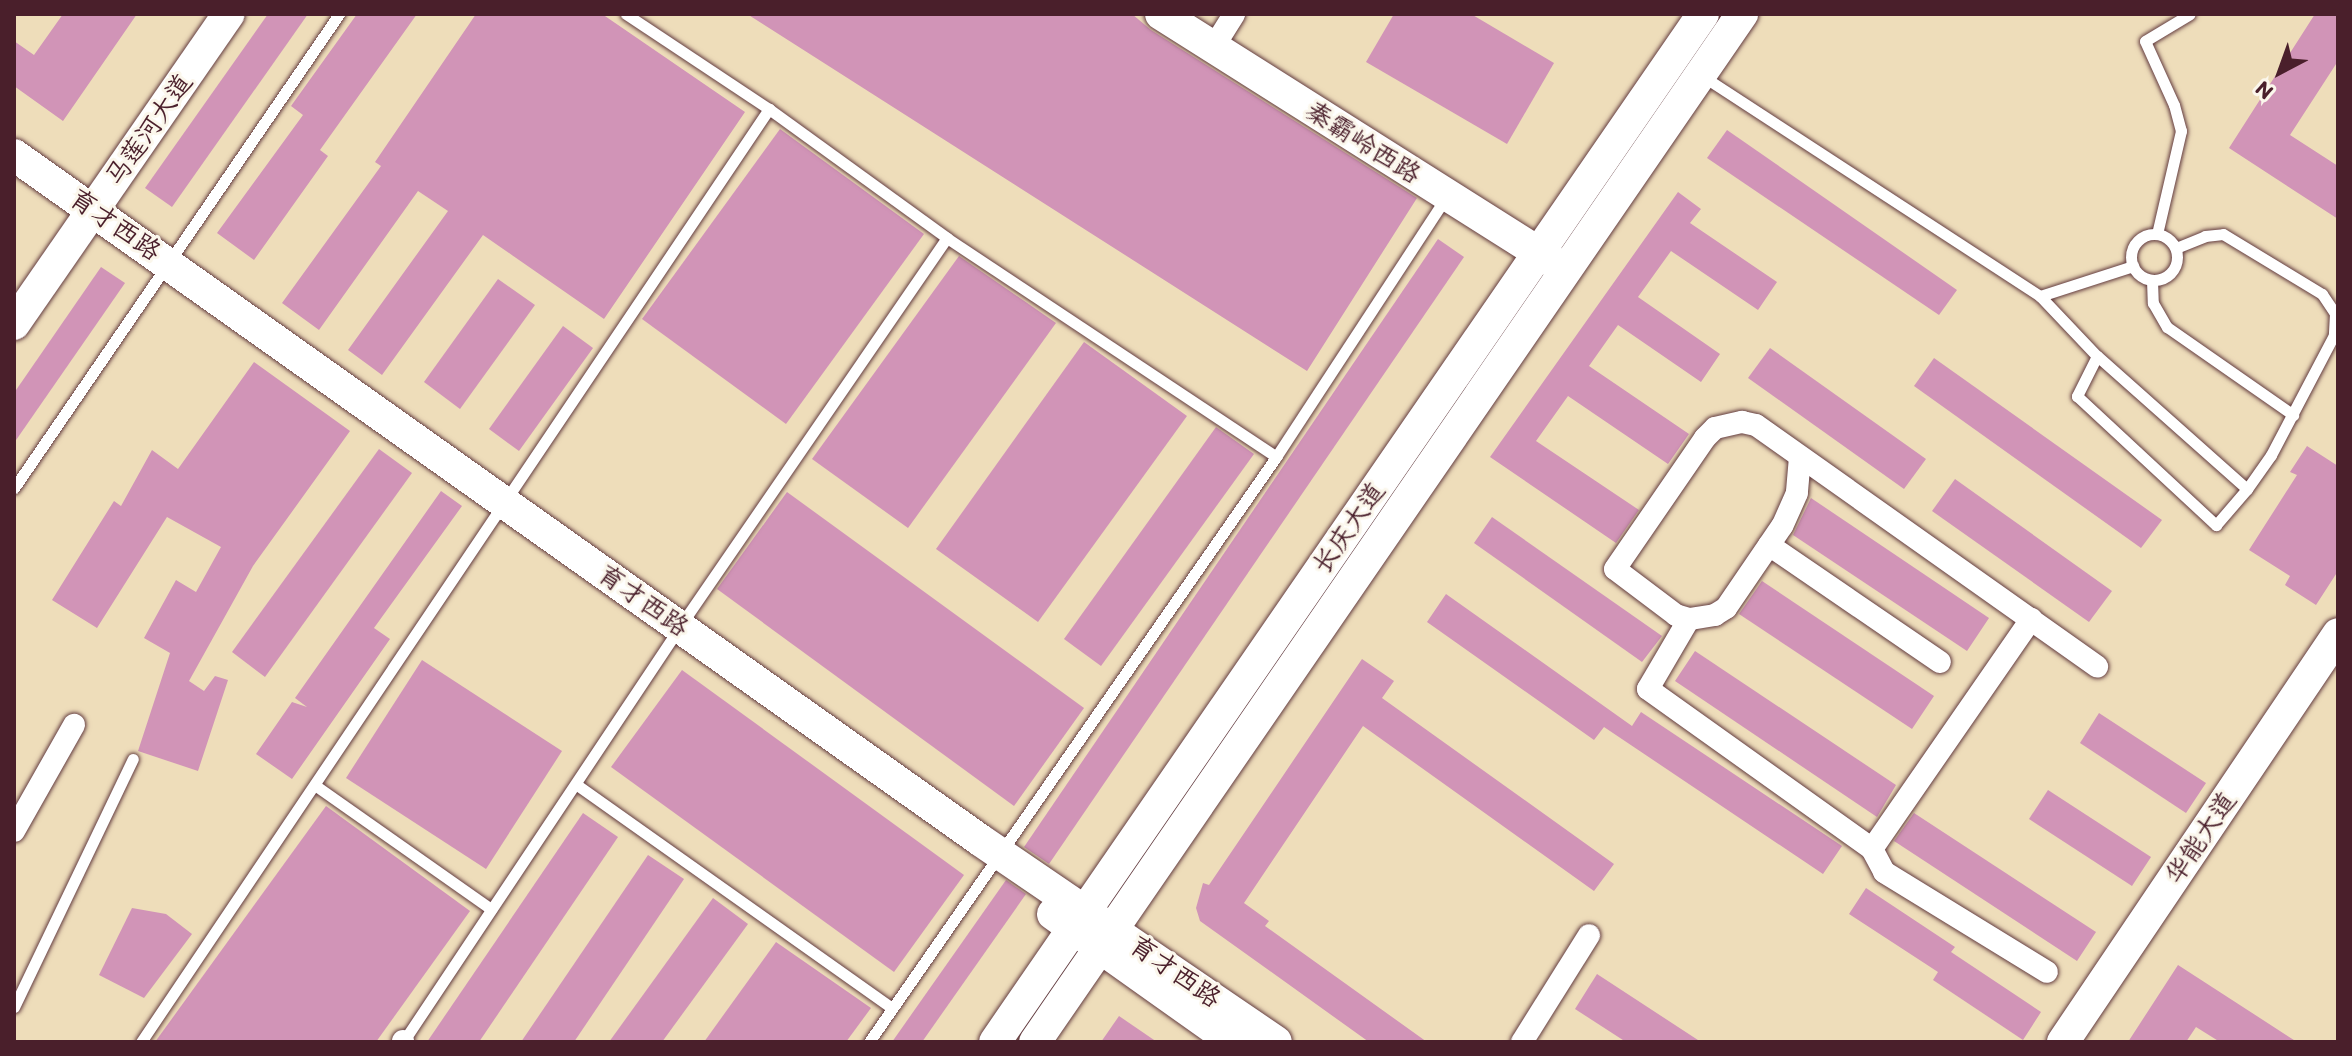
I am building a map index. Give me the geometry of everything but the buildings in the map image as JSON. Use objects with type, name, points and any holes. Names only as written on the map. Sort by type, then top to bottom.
[{"type":"street","name":"马莲河大道","points":[[14,324],[81,212],[208,14]]},
{"type":"street","name":"马莲河大道","points":[[14,295],[81,212],[229,14]]},
{"type":"street","name":"秦霸岭西路","points":[[1161,14],[1222,33]]},
{"type":"street","name":"秦霸岭西路","points":[[1185,14],[1222,33],[1451,190],[1571,264]]},
{"type":"street","name":"长庆大道","points":[[995,1042],[1703,14]]},
{"type":"street","name":"长庆大道","points":[[1035,1042],[1742,14]]},
{"type":"street","name":"育才西路","points":[[14,155],[81,212],[1106,939],[1233,1042]]},
{"type":"street","name":"育才西路","points":[[14,176],[81,212]]},
{"type":"street","points":[[1800,457],[1797,493],[1769,545],[1726,608],[1715,615],[1689,619],[1676,615],[1615,569],[1715,428],[1728,423],[1756,425],[2097,666]]},
{"type":"street","points":[[1769,545],[1940,662]]},
{"type":"street","points":[[1689,619],[1648,689],[1872,849],[1884,872],[2047,972]]},
{"type":"street","points":[[1872,849],[2031,619]]},
{"type":"street","name":"华能大道","points":[[2063,1042],[2338,634]]},
{"type":"street","name":"华能大道","points":[[2078,1042],[2338,657]]},
{"type":"street","points":[[14,831],[74,725]]},
{"type":"street","points":[[1522,1042],[1589,935]]},
{"type":"street","name":"育才西路","points":[[1106,939],[1276,1042]]},
{"type":"lane","points":[[14,488],[339,14]]},
{"type":"lane","points":[[626,14],[769,109],[947,238],[1276,457]]},
{"type":"lane","points":[[2157,234],[2181,131],[2174,105],[2145,41],[2190,14]]},
{"type":"lane","points":[[1700,74],[2040,296],[2097,356],[2247,489]]},
{"type":"lane","points":[[141,1042],[769,109]]},
{"type":"lane","points":[[869,1042],[1276,457],[1451,190]]},
{"type":"lane","points":[[2133,266],[2136,243],[2149,234],[2165,236],[2176,248]]},
{"type":"lane","points":[[2097,356],[2077,396],[2216,525],[2271,455],[2334,335],[2335,313],[2322,294],[2223,234],[2176,248]]},
{"type":"lane","points":[[403,1042],[675,634],[947,238]]},
{"type":"lane","points":[[2152,280],[2167,276],[2173,270],[2176,248]]},
{"type":"lane","points":[[2040,296],[2133,266]]},
{"type":"lane","points":[[2133,266],[2152,280]]},
{"type":"lane","points":[[2152,280],[2153,303],[2167,327],[2293,415]]},
{"type":"lane","points":[[14,1007],[133,759]]},
{"type":"lane","points":[[577,785],[892,1008]]},
{"type":"lane","points":[[316,786],[491,909]]}]
